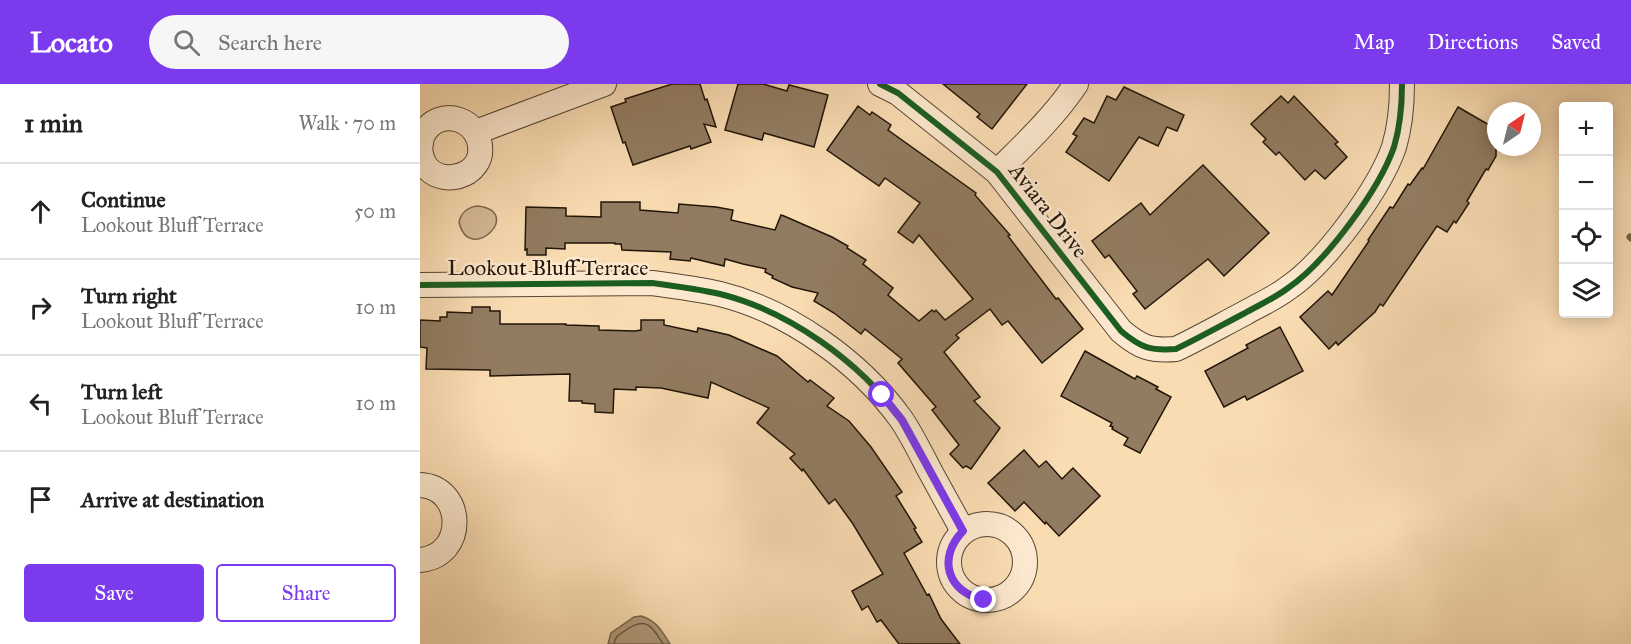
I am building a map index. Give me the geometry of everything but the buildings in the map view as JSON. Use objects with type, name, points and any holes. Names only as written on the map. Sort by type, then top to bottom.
[{"type":"street","points":[[476,132],[604,84]]},
{"type":"street","name":"Aviara Drive","points":[[880,84],[898,93],[997,171],[1121,332],[1135,343],[1161,351],[1176,349],[1289,288],[1309,271],[1346,228],[1373,189],[1384,168],[1399,127],[1402,84]]},
{"type":"street","points":[[997,171],[1038,131],[1076,84]]},
{"type":"street","points":[[454,118],[467,123],[476,132],[481,145],[479,159],[471,170],[459,177],[445,178],[432,173],[421,156],[422,136],[430,125],[441,119],[454,118]]},
{"type":"street","name":"Lookout Bluff Terrace","points":[[420,285],[652,284],[691,288],[722,295],[779,317],[835,351],[882,395],[902,420],[963,531]]},
{"type":"street","points":[[420,485],[438,491],[448,500],[454,513],[455,527],[452,539],[445,549],[435,556],[420,560]]},
{"type":"shaded area","points":[[478,206],[491,210],[496,217],[495,225],[490,233],[482,238],[473,239],[465,234],[459,222],[466,211]]},
{"type":"water","points":[[641,616],[655,624],[670,644],[608,644],[611,633],[634,617]]},
{"type":"cycle path","points":[[880,84],[898,93],[997,172],[1121,331],[1135,341],[1153,349],[1176,349],[1185,345],[1278,295],[1303,277],[1334,244],[1364,204],[1387,164],[1398,132],[1402,84]]},
{"type":"cycle path","points":[[420,285],[652,283],[720,294],[772,313],[797,326],[844,359],[884,398],[909,431],[963,531]]},
{"type":"route","points":[[882,395],[902,420],[963,531],[956,538],[948,557],[948,567],[952,577],[965,593],[984,600]]}]
